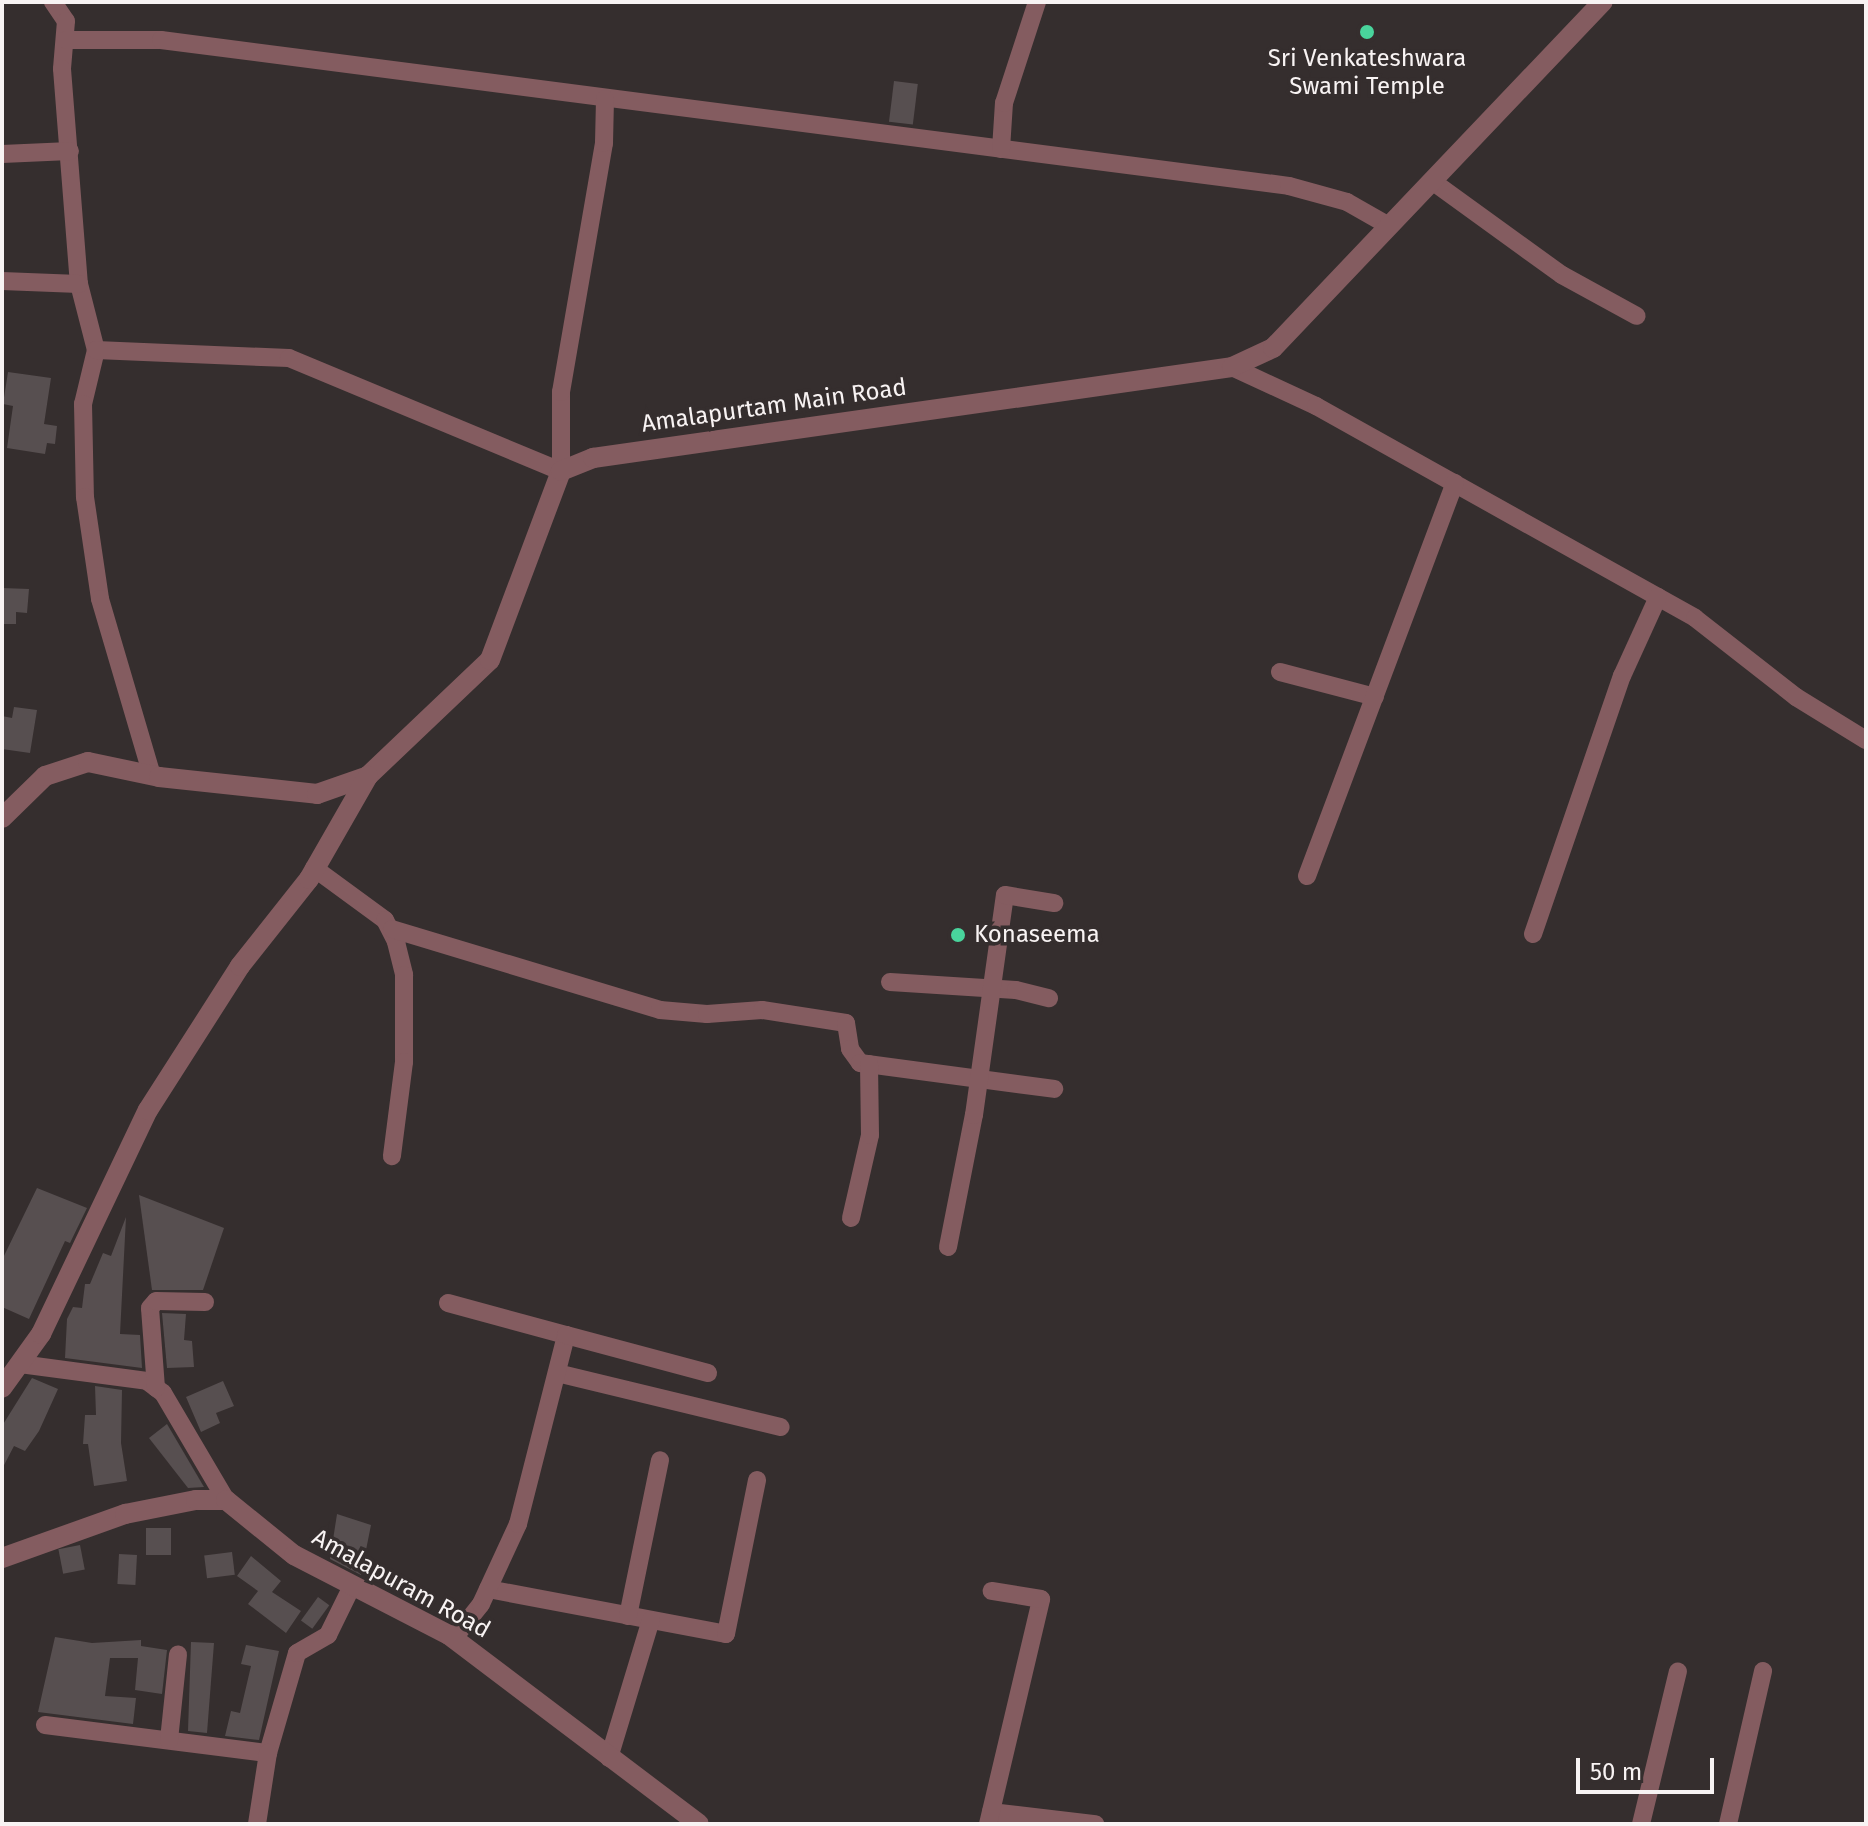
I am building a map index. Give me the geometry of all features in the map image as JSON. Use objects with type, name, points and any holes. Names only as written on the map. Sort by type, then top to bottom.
[{"type":"street","points":[[53,2],[66,21],[62,69],[79,284],[96,350],[83,404],[85,497],[100,599],[152,776]]},
{"type":"street","points":[[1001,149],[1004,103],[1037,2]]},
{"type":"street","name":"Amalapurtam Main Road","points":[[561,471],[593,458],[1232,367],[1273,348],[1603,2]]},
{"type":"street","points":[[66,40],[161,40],[1289,186],[1347,202],[1389,226]]},
{"type":"street","points":[[2,1388],[41,1334],[148,1110],[240,966],[314,868],[368,776],[490,660],[561,471],[561,392],[604,143],[605,99]]},
{"type":"street","points":[[2,154],[70,151]]},
{"type":"street","points":[[1432,181],[1562,275],[1637,316]]},
{"type":"street","points":[[2,281],[79,284]]},
{"type":"street","points":[[96,350],[289,358],[561,471]]},
{"type":"street","points":[[1232,367],[1455,483],[1658,597],[1866,740]]},
{"type":"street","points":[[1307,876],[1455,483]]},
{"type":"street","points":[[1533,934],[1622,676],[1658,597]]},
{"type":"street","points":[[1280,672],[1375,697]]},
{"type":"street","points":[[2,818],[45,776],[88,762],[152,776],[317,794],[368,776]]},
{"type":"street","points":[[314,868],[392,929],[660,1010],[707,1014],[762,1010],[794,1019],[846,1023],[850,1049],[860,1063],[1054,1089]]},
{"type":"street","points":[[948,1247],[1005,895],[1054,903]]},
{"type":"street","points":[[392,929],[404,975],[403,1100],[392,1156]]},
{"type":"street","points":[[890,982],[990,988],[1049,998]]},
{"type":"street","points":[[851,1218],[870,1135],[869,1064]]},
{"type":"street","points":[[156,1388],[150,1308],[156,1301],[205,1302]]},
{"type":"street","points":[[448,1303],[708,1373]]},
{"type":"street","points":[[454,1638],[488,1589],[518,1524],[566,1335]]},
{"type":"street","points":[[2,1558],[125,1514],[196,1500],[226,1500],[218,1478],[156,1388],[147,1381],[20,1364]]},
{"type":"street","points":[[557,1373],[781,1427]]},
{"type":"street","points":[[628,1616],[660,1460]]},
{"type":"street","points":[[488,1589],[726,1634],[757,1480]]},
{"type":"street","name":"Amalapuram Road","points":[[226,1500],[294,1555],[454,1638],[699,1824]]},
{"type":"street","points":[[257,1824],[268,1753],[297,1653],[328,1635],[352,1586]]},
{"type":"street","points":[[992,1591],[1041,1599],[990,1818],[1095,1824]]},
{"type":"street","points":[[609,1758],[651,1620]]},
{"type":"street","points":[[169,1740],[178,1654]]},
{"type":"street","points":[[1641,1824],[1678,1671]]},
{"type":"street","points":[[1728,1824],[1763,1671]]},
{"type":"street","points":[[45,1725],[268,1753]]},
{"type":"building","points":[[894,81],[918,84],[913,125],[889,122]]},
{"type":"building","points":[[8,372],[51,378],[44,424],[57,426],[55,444],[47,443],[45,454],[7,448],[13,406],[3,404]]},
{"type":"building","points":[[2,588],[29,589],[27,613],[16,612],[16,624],[2,624]]},
{"type":"building","points":[[14,707],[37,710],[30,753],[2,749],[2,716],[12,718]]},
{"type":"building","points":[[37,1188],[87,1208],[70,1243],[65,1241],[29,1319],[2,1307],[2,1260]]},
{"type":"building","points":[[139,1195],[224,1228],[203,1290],[152,1290]]},
{"type":"building","points":[[126,1217],[120,1334],[140,1335],[142,1368],[65,1358],[67,1319],[73,1307],[82,1308],[85,1284],[90,1284],[103,1253],[111,1256]]},
{"type":"building","points":[[162,1313],[186,1314],[184,1340],[192,1341],[194,1367],[167,1368]]},
{"type":"building","points":[[32,1378],[58,1389],[39,1431],[25,1451],[14,1446],[2,1469],[2,1426]]},
{"type":"building","points":[[223,1381],[234,1406],[216,1413],[220,1423],[201,1432],[186,1397]]},
{"type":"building","points":[[95,1386],[122,1390],[121,1443],[127,1481],[94,1486],[88,1444],[83,1444],[85,1415],[96,1415]]},
{"type":"building","points":[[167,1424],[204,1487],[188,1488],[149,1438]]},
{"type":"building","points":[[337,1514],[371,1525],[361,1575],[330,1559]]},
{"type":"building","points":[[146,1528],[171,1528],[171,1555],[146,1555]]},
{"type":"building","points":[[80,1545],[85,1570],[63,1574],[58,1549]]},
{"type":"building","points":[[232,1552],[235,1575],[207,1578],[204,1555]]},
{"type":"building","points":[[119,1554],[137,1555],[135,1585],[117,1584]]},
{"type":"building","points":[[251,1556],[281,1581],[272,1592],[301,1611],[286,1633],[248,1604],[258,1591],[237,1576]]},
{"type":"building","points":[[318,1597],[329,1605],[312,1629],[301,1620]]},
{"type":"building","points":[[55,1637],[92,1643],[141,1640],[141,1646],[167,1650],[162,1694],[135,1690],[138,1658],[110,1658],[105,1696],[136,1698],[133,1724],[38,1712]]},
{"type":"building","points":[[191,1642],[214,1643],[207,1733],[188,1731]]},
{"type":"building","points":[[246,1645],[279,1651],[259,1740],[225,1736],[231,1711],[240,1713],[251,1666],[241,1664]]},
{"type":"place","name":"Sri Venkateshwara Swami Temple","points":[[1367,32]]},
{"type":"place","name":"Konaseema","points":[[958,935]]}]
